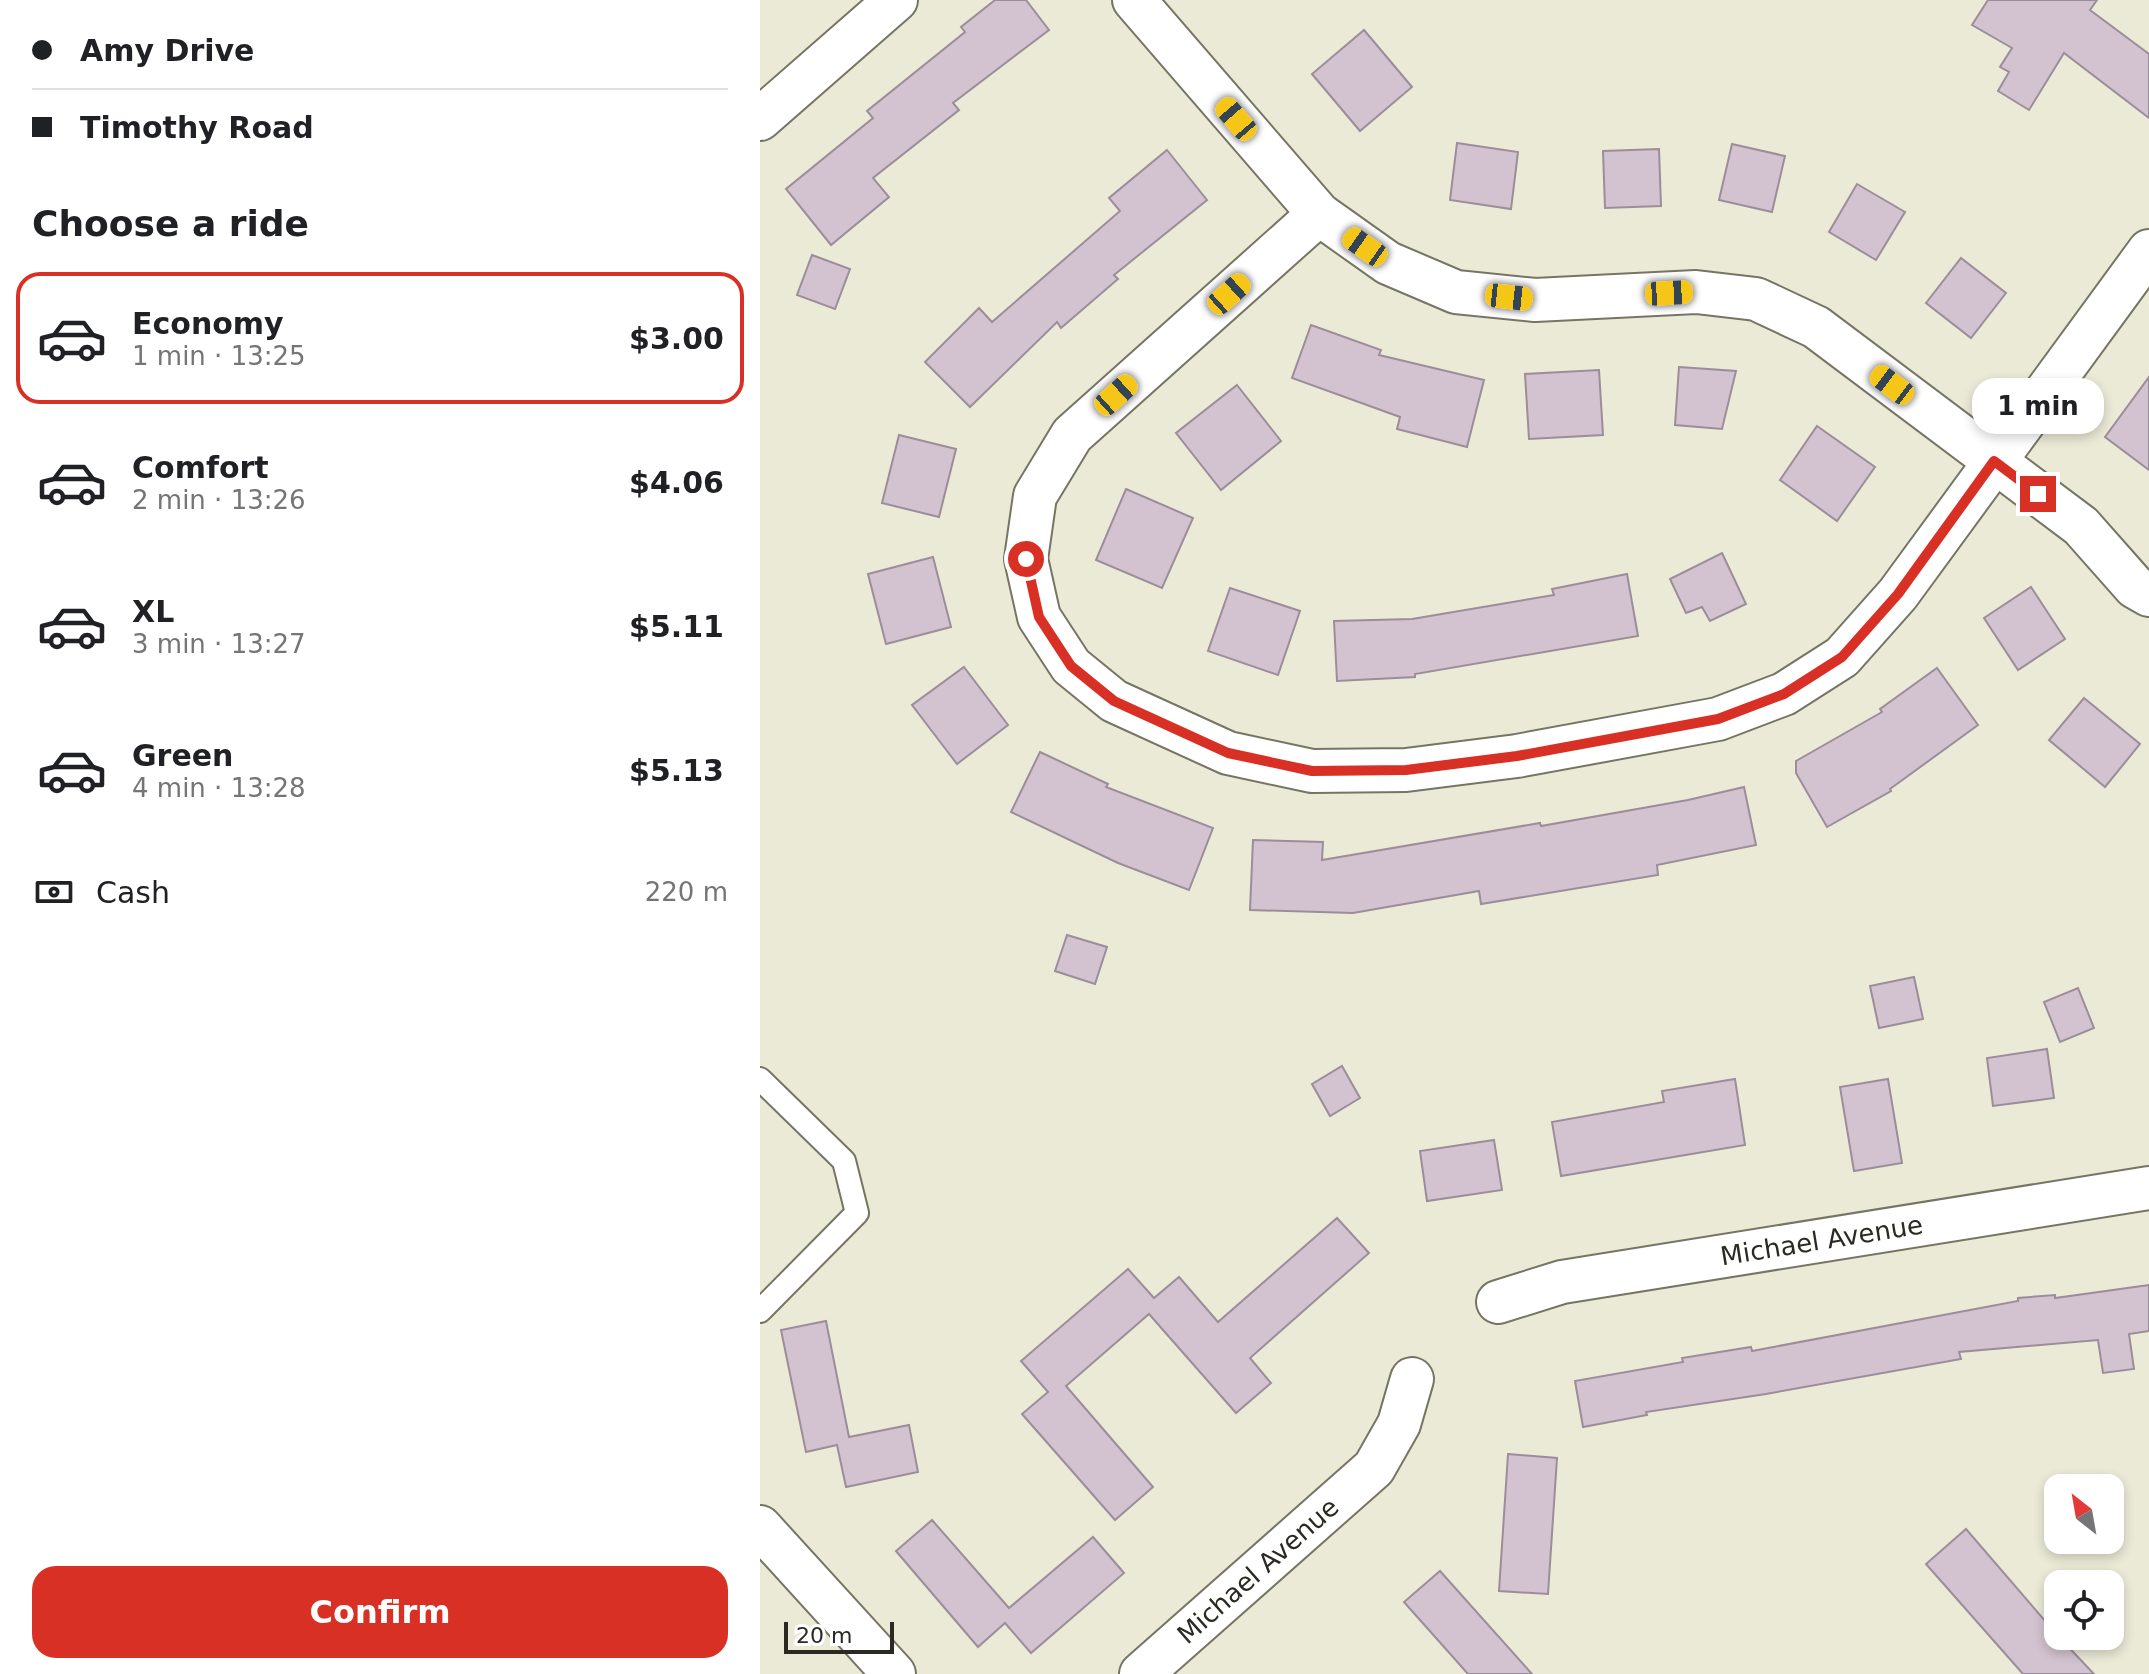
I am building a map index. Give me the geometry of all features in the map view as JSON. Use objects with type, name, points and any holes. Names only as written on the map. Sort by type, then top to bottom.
[{"type":"street","points":[[760,119],[896,0]]},
{"type":"street","points":[[1134,0],[1319,214],[1388,263],[1456,292],[1535,300],[1696,292],[1756,299],[1816,327],[2081,526],[2135,587],[2149,595]]},
{"type":"street","points":[[1319,214],[1072,435],[1035,496],[1026,559],[1039,617],[1071,666],[1114,701],[1228,753],[1312,771],[1406,770],[1517,756],[1718,719],[1784,694],[1842,657],[1898,594],[2149,251]]},
{"type":"street","name":"Michael Avenue","points":[[1498,1302],[1562,1282],[2149,1188]]},
{"type":"street","name":"Michael Avenue","points":[[1141,1674],[1374,1468],[1399,1424],[1412,1379]]},
{"type":"street","points":[[760,1527],[894,1674]]},
{"type":"lane","points":[[760,1079],[844,1161],[857,1213],[760,1311]]},
{"type":"building","points":[[995,0],[1026,0],[1049,30],[953,103],[959,110],[873,178],[889,197],[831,245],[786,189],[873,118],[867,111],[965,32],[961,27]]},
{"type":"building","points":[[1988,0],[2097,0],[2090,10],[2149,54],[2149,118],[2064,53],[2029,110],[1998,91],[2009,72],[2000,67],[2012,48],[1972,25]]},
{"type":"building","points":[[1364,30],[1412,87],[1360,131],[1312,74]]},
{"type":"building","points":[[1457,143],[1518,152],[1511,209],[1450,200]]},
{"type":"building","points":[[1732,144],[1785,156],[1772,212],[1719,200]]},
{"type":"building","points":[[1659,149],[1661,206],[1605,208],[1603,151]]},
{"type":"building","points":[[1167,150],[1207,200],[1114,275],[1118,279],[1061,328],[1057,322],[970,407],[925,362],[979,308],[992,322],[1120,211],[1109,198]]},
{"type":"building","points":[[1857,184],[1905,212],[1876,260],[1829,232]]},
{"type":"building","points":[[812,255],[850,269],[835,309],[797,295]]},
{"type":"building","points":[[1961,258],[2006,293],[1971,338],[1926,303]]},
{"type":"building","points":[[1311,325],[1381,350],[1379,355],[1484,380],[1467,447],[1397,429],[1400,417],[1292,378]]},
{"type":"building","points":[[1679,367],[1736,371],[1722,429],[1675,425]]},
{"type":"building","points":[[1599,370],[1603,435],[1529,439],[1525,374]]},
{"type":"building","points":[[2149,377],[2149,470],[2105,437]]},
{"type":"building","points":[[1237,385],[1281,441],[1221,490],[1176,433]]},
{"type":"building","points":[[1817,426],[1875,467],[1837,521],[1780,480]]},
{"type":"building","points":[[899,435],[956,449],[939,517],[882,503]]},
{"type":"building","points":[[1126,489],[1193,518],[1162,588],[1096,560]]},
{"type":"building","points":[[1722,553],[1746,604],[1710,621],[1702,607],[1686,613],[1670,579]]},
{"type":"building","points":[[933,557],[951,627],[886,644],[868,574]]},
{"type":"building","points":[[1627,574],[1638,636],[1415,674],[1415,677],[1337,681],[1334,621],[1412,619],[1554,595],[1552,589]]},
{"type":"building","points":[[2031,587],[2065,639],[2018,670],[1984,618]]},
{"type":"building","points":[[1230,588],[1300,611],[1278,675],[1208,651]]},
{"type":"building","points":[[964,667],[1008,725],[957,764],[912,705]]},
{"type":"building","points":[[1937,668],[1978,725],[1891,791],[1827,827],[1796,773],[1796,761],[1882,712],[1880,709]]},
{"type":"building","points":[[2084,698],[2140,744],[2105,787],[2049,740]]},
{"type":"building","points":[[1040,752],[1108,784],[1106,787],[1213,828],[1189,890],[1118,863],[1011,812]]},
{"type":"building","points":[[1744,787],[1756,845],[1657,865],[1658,875],[1481,904],[1479,891],[1353,913],[1250,910],[1253,840],[1323,842],[1322,860],[1540,823],[1541,826]]},
{"type":"building","points":[[1067,935],[1107,947],[1095,984],[1055,971]]},
{"type":"building","points":[[1914,977],[1923,1019],[1879,1028],[1870,986]]},
{"type":"building","points":[[2078,988],[2094,1028],[2060,1042],[2044,1002]]},
{"type":"building","points":[[2047,1049],[2054,1098],[1993,1106],[1987,1058]]},
{"type":"building","points":[[1342,1066],[1360,1098],[1330,1116],[1312,1084]]},
{"type":"building","points":[[1735,1079],[1745,1145],[1561,1176],[1552,1122],[1664,1102],[1662,1091]]},
{"type":"building","points":[[1888,1079],[1902,1163],[1854,1171],[1840,1087]]},
{"type":"building","points":[[1494,1140],[1502,1190],[1427,1201],[1420,1151]]},
{"type":"building","points":[[1337,1218],[1369,1253],[1250,1358],[1271,1383],[1236,1413],[1149,1314],[1066,1386],[1153,1487],[1115,1520],[1022,1414],[1048,1392],[1021,1361],[1128,1269],[1154,1298],[1179,1277],[1218,1322]]},
{"type":"building","points":[[2149,1285],[2149,1331],[2129,1334],[2134,1369],[2103,1373],[2098,1340],[1959,1352],[1961,1359],[1646,1412],[1647,1415],[1583,1427],[1575,1381],[1683,1362],[1682,1358],[1751,1347],[1752,1351],[2018,1301],[2018,1298],[2055,1295],[2055,1298]]},
{"type":"building","points":[[826,1321],[849,1437],[909,1425],[918,1472],[846,1487],[837,1445],[806,1452],[781,1330]]},
{"type":"building","points":[[1508,1454],[1557,1458],[1548,1594],[1499,1591]]},
{"type":"building","points":[[932,1520],[1009,1608],[1093,1537],[1124,1573],[1031,1653],[1005,1623],[978,1647],[896,1551]]},
{"type":"building","points":[[1966,1529],[2044,1620],[2044,1650],[2071,1650],[2094,1674],[2023,1674],[1926,1564]]},
{"type":"building","points":[[1440,1571],[1532,1674],[1468,1674],[1404,1602]]},
{"type":"route","points":[[1026,559],[1039,617],[1071,666],[1114,701],[1228,753],[1312,771],[1406,770],[1517,756],[1718,719],[1784,694],[1842,657],[1898,594],[1994,461],[2038,494]]}]
